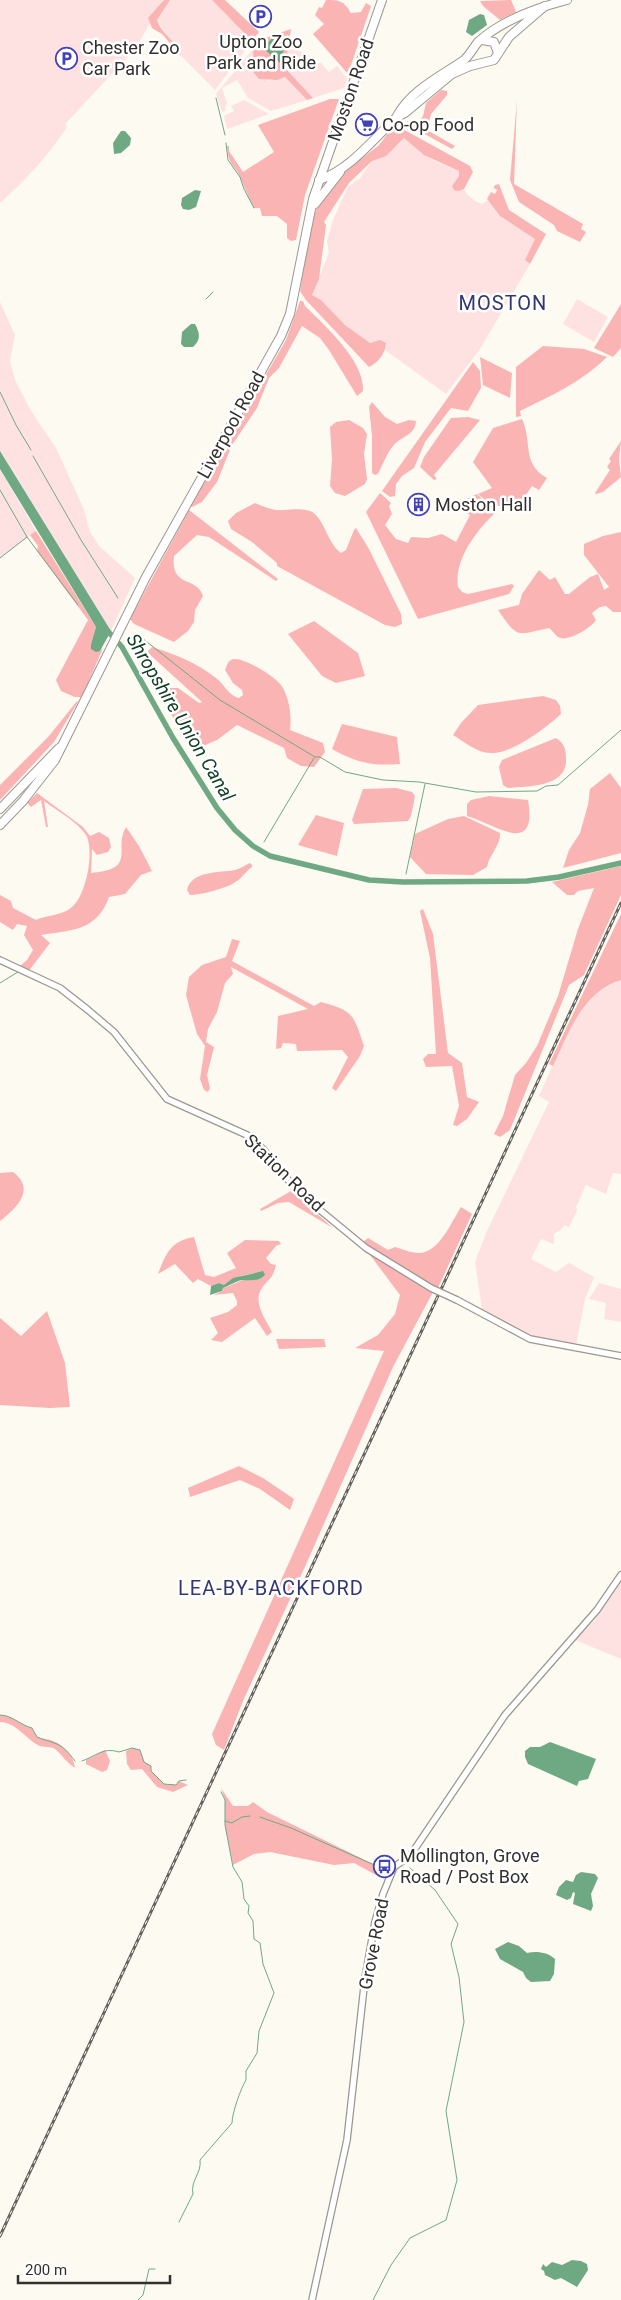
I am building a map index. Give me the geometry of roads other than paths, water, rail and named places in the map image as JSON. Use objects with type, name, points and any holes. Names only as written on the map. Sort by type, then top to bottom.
[{"type":"highway","name":"Moston Road","points":[[319,180],[382,0]]},
{"type":"highway","points":[[310,215],[322,193],[351,160],[424,87],[465,58],[482,40],[513,20],[545,6],[567,0]]},
{"type":"highway","points":[[396,117],[405,113],[446,78],[464,68],[494,60],[509,37],[545,6]]},
{"type":"highway","points":[[482,40],[494,42],[498,53]]},
{"type":"highway","points":[[475,47],[475,54],[484,62]]},
{"type":"highway","points":[[319,180],[332,174],[351,160]]},
{"type":"highway","name":"Liverpool Road","points":[[0,825],[46,773],[55,760],[60,747],[105,664],[146,577],[282,336],[290,314],[319,180]]},
{"type":"highway","name":"Liverpool Road","points":[[0,809],[60,747]]},
{"type":"street","name":"Station Road","points":[[0,960],[49,983],[74,999],[114,1032],[167,1099],[247,1135],[264,1150],[298,1192],[366,1248],[431,1288],[530,1339],[621,1356]]},
{"type":"street","name":"Grove Road","points":[[312,2300],[347,2140],[365,1978],[375,1922],[394,1867],[410,1856],[505,1715],[596,1610],[621,1574]]},
{"type":"waterway","points":[[216,98],[225,135]]},
{"type":"waterway","points":[[226,143],[228,160],[240,177],[254,208]]},
{"type":"waterway","points":[[206,299],[213,292]]},
{"type":"waterway","points":[[0,392],[31,450]]},
{"type":"waterway","points":[[33,456],[81,540],[118,598]]},
{"type":"waterway","points":[[0,490],[27,537],[78,605]]},
{"type":"waterway","points":[[0,558],[27,537]]},
{"type":"waterway","name":"Shropshire Union Canal","points":[[105,628],[122,647],[173,738],[217,808],[235,830],[253,846],[270,856],[369,880],[403,882],[527,881],[559,877],[621,863]]},
{"type":"waterway","points":[[137,634],[220,700],[315,757],[320,757],[345,772],[383,780],[419,782],[476,792],[537,791],[546,786],[558,785],[621,730]]},
{"type":"waterway","points":[[264,842],[314,758]]},
{"type":"waterway","points":[[406,874],[425,784]]},
{"type":"waterway","points":[[0,983],[18,972]]},
{"type":"waterway","points":[[0,1715],[4,1715],[32,1728],[37,1737],[62,1747],[75,1761]]},
{"type":"waterway","points":[[82,1761],[104,1751],[119,1752],[132,1748],[140,1750],[144,1762],[151,1766],[151,1771],[164,1784],[176,1785],[179,1781],[186,1780]]},
{"type":"waterway","points":[[179,2222],[193,2194],[193,2185],[200,2160],[232,2123],[233,2113],[246,2080],[246,2071],[257,2053],[259,2031],[274,1993],[263,1964],[260,1943],[254,1939],[253,1921],[248,1913],[249,1906],[244,1899],[242,1882],[233,1867],[225,1825],[225,1800],[221,1792]]},
{"type":"waterway","points":[[225,1821],[232,1823],[242,1817],[250,1816]]},
{"type":"waterway","points":[[260,1817],[291,1828],[379,1867],[382,1875]]},
{"type":"waterway","points":[[373,2300],[391,2265],[410,2238],[446,2220],[457,2180],[446,2111],[464,2022],[459,1977],[451,1944],[458,1924],[435,1890],[410,1868]]},
{"type":"waterway","points":[[138,2300],[143,2295],[149,2269],[155,2269]]},
{"type":"railway","points":[[0,2236],[621,903]]},
{"type":"place","name":"Upton Zoo Park and Ride","points":[[261,17]]},
{"type":"place","name":"Chester Zoo Car Park","points":[[66,58]]},
{"type":"place","name":"Co-op Food","points":[[366,125]]},
{"type":"place","name":"Moston Hall","points":[[419,505]]},
{"type":"place","name":"Mollington, Grove Road / Post Box","points":[[384,1866]]},
{"type":"district","name":"MOSTON","points":[[503,303]]},
{"type":"district","name":"LEA-BY-BACKFORD","points":[[271,1588]]}]
